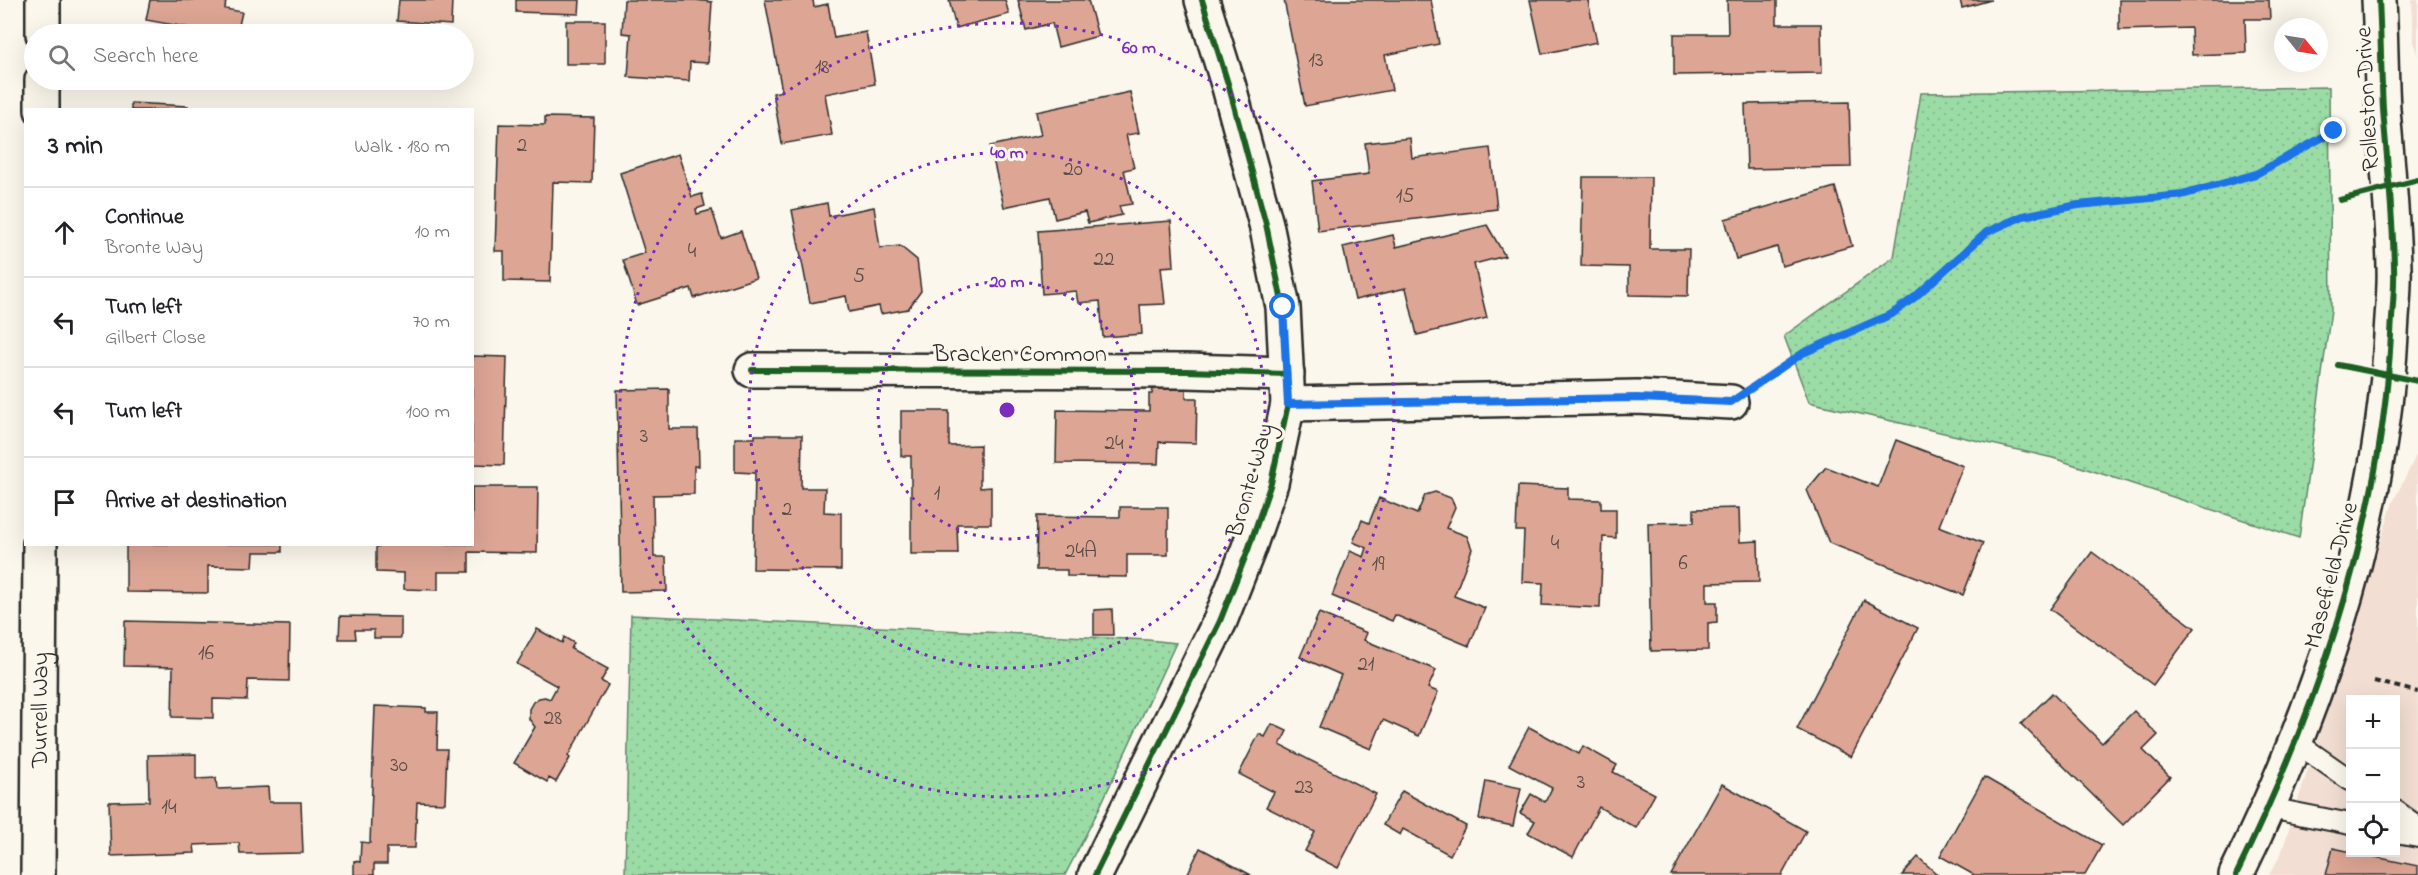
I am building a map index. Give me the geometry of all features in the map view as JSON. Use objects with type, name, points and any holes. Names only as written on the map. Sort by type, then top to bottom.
[{"type":"street","points":[[43,0],[43,24]]},
{"type":"street","name":"Bronte Way","points":[[1095,875],[1220,621],[1271,483],[1287,389],[1283,307],[1266,224],[1229,87],[1202,0]]},
{"type":"street","name":"Rolleston Drive","points":[[2379,0],[2383,106],[2406,270]]},
{"type":"street","points":[[42,90],[42,108]]},
{"type":"street","name":"Masefield Drive","points":[[2236,875],[2297,743],[2344,604],[2376,472],[2406,270]]},
{"type":"street","name":"Bracken Common","points":[[752,370],[1186,371],[1287,389],[1731,402]]},
{"type":"street","name":"Durrell Way","points":[[38,875],[40,546]]},
{"type":"lane","points":[[2297,743],[2346,777]]},
{"type":"lane","points":[[2269,807],[2346,823]]},
{"type":"lane","points":[[2400,814],[2418,826]]},
{"type":"lane","points":[[2400,834],[2418,837]]},
{"type":"path","points":[[1731,402],[1803,353],[1892,314],[1915,297],[1987,232],[2023,216],[2078,205],[2182,195],[2256,174],[2334,131]]},
{"type":"path","points":[[2374,681],[2418,692]]},
{"type":"shaded area","points":[[2412,0],[2418,0],[2418,57],[2414,44]]},
{"type":"shaded area","points":[[2418,452],[2418,875],[2269,875],[2281,854],[2393,502]]},
{"type":"green space","points":[[2329,87],[2331,310],[2299,538],[2053,458],[1809,402],[1784,336],[1894,257],[1921,93]]},
{"type":"green space","points":[[631,615],[1176,643],[1098,811],[1065,875],[625,875]]},
{"type":"building","points":[[150,0],[226,0],[225,9],[242,12],[239,24],[168,24],[146,20]]},
{"type":"building","points":[[399,0],[452,0],[451,24],[397,21]]},
{"type":"building","points":[[516,0],[580,0],[579,14],[516,12]]},
{"type":"building","points":[[624,0],[712,2],[708,63],[690,62],[689,81],[628,77],[631,34],[622,33]]},
{"type":"building","points":[[765,0],[813,0],[814,7],[828,4],[834,38],[866,32],[875,84],[825,94],[832,135],[782,144],[773,93],[782,91]]},
{"type":"building","points":[[949,0],[1005,0],[1009,14],[956,28]]},
{"type":"building","points":[[1018,0],[1088,0],[1098,36],[1058,47],[1052,23],[1026,30]]},
{"type":"building","points":[[1284,0],[1431,0],[1439,44],[1385,55],[1392,90],[1305,106]]},
{"type":"building","points":[[1530,0],[1590,0],[1588,1],[1597,42],[1542,54]]},
{"type":"building","points":[[1727,0],[1777,0],[1777,24],[1821,24],[1822,73],[1674,75],[1674,34],[1728,34]]},
{"type":"building","points":[[1960,0],[1991,0],[1962,8]]},
{"type":"building","points":[[2119,0],[2269,0],[2270,19],[2245,19],[2246,53],[2192,55],[2191,28],[2119,30]]},
{"type":"building","points":[[566,21],[605,21],[605,64],[566,64]]},
{"type":"building","points":[[1130,92],[1139,133],[1126,135],[1134,168],[1124,170],[1132,204],[1119,206],[1122,215],[1088,223],[1085,212],[1055,219],[1050,197],[1004,207],[990,146],[1041,135],[1036,112]]},
{"type":"building","points":[[1849,102],[1851,167],[1747,169],[1745,104]]},
{"type":"building","points":[[131,103],[188,106],[188,108],[131,108]]},
{"type":"building","points":[[545,117],[594,118],[592,183],[553,182],[550,282],[504,281],[504,251],[495,251],[499,124],[545,125]]},
{"type":"building","points":[[1410,138],[1412,158],[1490,148],[1497,209],[1318,231],[1312,181],[1369,174],[1365,143]]},
{"type":"building","points":[[678,154],[692,197],[702,194],[705,206],[696,209],[697,214],[712,210],[721,238],[741,231],[756,278],[694,298],[691,288],[637,305],[623,260],[645,253],[620,173]]},
{"type":"building","points":[[1583,177],[1651,177],[1650,249],[1689,249],[1688,296],[1629,295],[1629,267],[1581,266]]},
{"type":"building","points":[[1835,187],[1852,246],[1782,266],[1777,247],[1736,259],[1725,219]]},
{"type":"building","points":[[827,203],[829,216],[874,207],[880,248],[900,246],[917,260],[921,291],[908,309],[881,314],[879,306],[849,312],[846,296],[810,303],[792,210]]},
{"type":"building","points":[[1171,221],[1174,266],[1161,267],[1165,304],[1140,305],[1142,334],[1103,337],[1100,301],[1078,303],[1076,291],[1042,294],[1038,231]]},
{"type":"building","points":[[1487,225],[1505,256],[1474,264],[1487,318],[1417,335],[1406,288],[1355,300],[1343,247],[1393,235],[1396,247]]},
{"type":"building","points":[[474,356],[507,357],[504,465],[474,464]]},
{"type":"building","points":[[669,389],[669,429],[698,429],[699,466],[694,466],[694,494],[653,495],[654,557],[666,557],[667,591],[621,592],[617,390]]},
{"type":"building","points":[[1153,389],[1186,389],[1186,398],[1197,398],[1196,443],[1159,442],[1158,464],[1056,463],[1057,410],[1149,411],[1149,394],[1152,394]]},
{"type":"building","points":[[901,411],[949,411],[949,446],[980,445],[980,488],[991,487],[991,524],[957,524],[958,554],[911,554],[911,456],[901,456]]},
{"type":"building","points":[[755,435],[802,435],[801,488],[825,488],[824,512],[841,513],[841,570],[753,569],[755,473],[735,472],[735,438],[755,438]]},
{"type":"building","points":[[1896,440],[1963,466],[1939,526],[1983,543],[1963,595],[1829,543],[1807,490],[1826,467],[1878,487]]},
{"type":"building","points":[[1518,486],[1568,488],[1568,499],[1601,500],[1601,509],[1616,509],[1616,538],[1603,537],[1600,608],[1542,605],[1543,583],[1522,582],[1524,531],[1516,531]]},
{"type":"building","points":[[474,487],[538,487],[537,553],[469,552],[469,572],[438,572],[438,590],[404,589],[404,573],[376,572],[376,548],[379,546],[474,546]]},
{"type":"building","points":[[1435,492],[1451,498],[1455,507],[1446,528],[1467,536],[1472,549],[1454,596],[1485,608],[1469,646],[1395,615],[1392,621],[1332,596],[1350,551],[1364,557],[1367,548],[1353,542],[1362,520],[1369,523],[1379,498],[1417,514],[1425,495]]},
{"type":"building","points":[[1120,507],[1168,507],[1168,555],[1127,555],[1127,577],[1067,576],[1067,570],[1036,570],[1037,516],[1120,517]]},
{"type":"building","points":[[1739,508],[1740,542],[1758,541],[1759,582],[1707,583],[1707,602],[1717,602],[1717,622],[1708,623],[1708,650],[1651,651],[1648,523],[1694,522],[1694,509]]},
{"type":"building","points":[[126,546],[282,546],[282,552],[254,552],[253,567],[208,566],[208,593],[126,592]]},
{"type":"building","points":[[2092,552],[2195,628],[2153,685],[2050,609]]},
{"type":"building","points":[[1864,600],[1918,628],[1851,757],[1797,729]]},
{"type":"building","points":[[1112,609],[1113,635],[1094,635],[1094,610]]},
{"type":"building","points":[[1319,613],[1367,633],[1364,640],[1436,670],[1428,688],[1438,692],[1419,736],[1383,720],[1371,749],[1319,727],[1341,675],[1300,657]]},
{"type":"building","points":[[340,616],[401,617],[401,638],[374,638],[374,630],[355,630],[356,639],[339,639]]},
{"type":"building","points":[[125,621],[290,625],[289,681],[248,680],[247,700],[213,699],[213,718],[172,717],[173,667],[124,666]]},
{"type":"building","points":[[537,629],[562,643],[564,637],[574,643],[571,649],[608,669],[601,681],[608,685],[556,782],[549,778],[547,782],[514,763],[535,727],[529,719],[529,709],[539,698],[550,699],[557,686],[517,664]]},
{"type":"building","points":[[2052,693],[2102,743],[2134,711],[2158,735],[2143,750],[2170,777],[2123,825],[2021,724]]},
{"type":"building","points":[[375,706],[426,708],[426,712],[438,712],[437,749],[447,749],[445,803],[417,802],[415,848],[387,848],[387,864],[374,864],[374,875],[354,875],[354,861],[360,862],[361,842],[370,843]]},
{"type":"building","points":[[1272,724],[1287,731],[1280,745],[1376,794],[1338,868],[1305,851],[1315,832],[1266,807],[1274,792],[1239,774],[1259,734],[1265,737]]},
{"type":"building","points":[[1529,727],[1579,754],[1583,746],[1617,765],[1613,772],[1655,794],[1636,828],[1599,807],[1573,857],[1528,833],[1535,821],[1520,813],[1531,794],[1545,802],[1552,788],[1509,765]]},
{"type":"building","points":[[196,754],[196,779],[216,778],[217,789],[268,787],[269,802],[301,802],[303,853],[240,854],[239,843],[194,845],[195,853],[111,856],[109,802],[149,801],[148,755]]},
{"type":"building","points":[[1984,777],[2102,845],[2085,875],[1974,875],[1940,856]]},
{"type":"building","points":[[1486,781],[1521,788],[1513,826],[1479,819]]},
{"type":"building","points":[[1722,784],[1806,831],[1782,875],[1671,875]]},
{"type":"building","points":[[1402,791],[1466,826],[1450,855],[1403,829],[1400,835],[1383,825]]},
{"type":"building","points":[[1200,848],[1251,875],[1187,875]]},
{"type":"building","points":[[2333,848],[2346,851],[2346,857],[2376,857],[2418,866],[2418,875],[2326,875]]},
{"type":"building","points":[[1918,857],[1938,875],[1902,875]]},
{"type":"cycle path","points":[[1095,875],[1220,621],[1271,483],[1288,404],[1283,307],[1266,224],[1229,87],[1202,0]]},
{"type":"cycle path","points":[[2236,875],[2294,746],[2319,680],[2341,612],[2374,475],[2385,406],[2394,292],[2379,0]]},
{"type":"cycle path","points":[[2340,200],[2418,180]]},
{"type":"cycle path","points":[[2338,365],[2418,381]]},
{"type":"cycle path","points":[[752,370],[1186,371],[1287,374]]},
{"type":"route","points":[[1283,307],[1288,404],[1637,398],[1731,402],[1803,353],[1892,314],[1915,297],[1987,232],[2023,216],[2078,205],[2182,195],[2256,174],[2334,131]]}]
